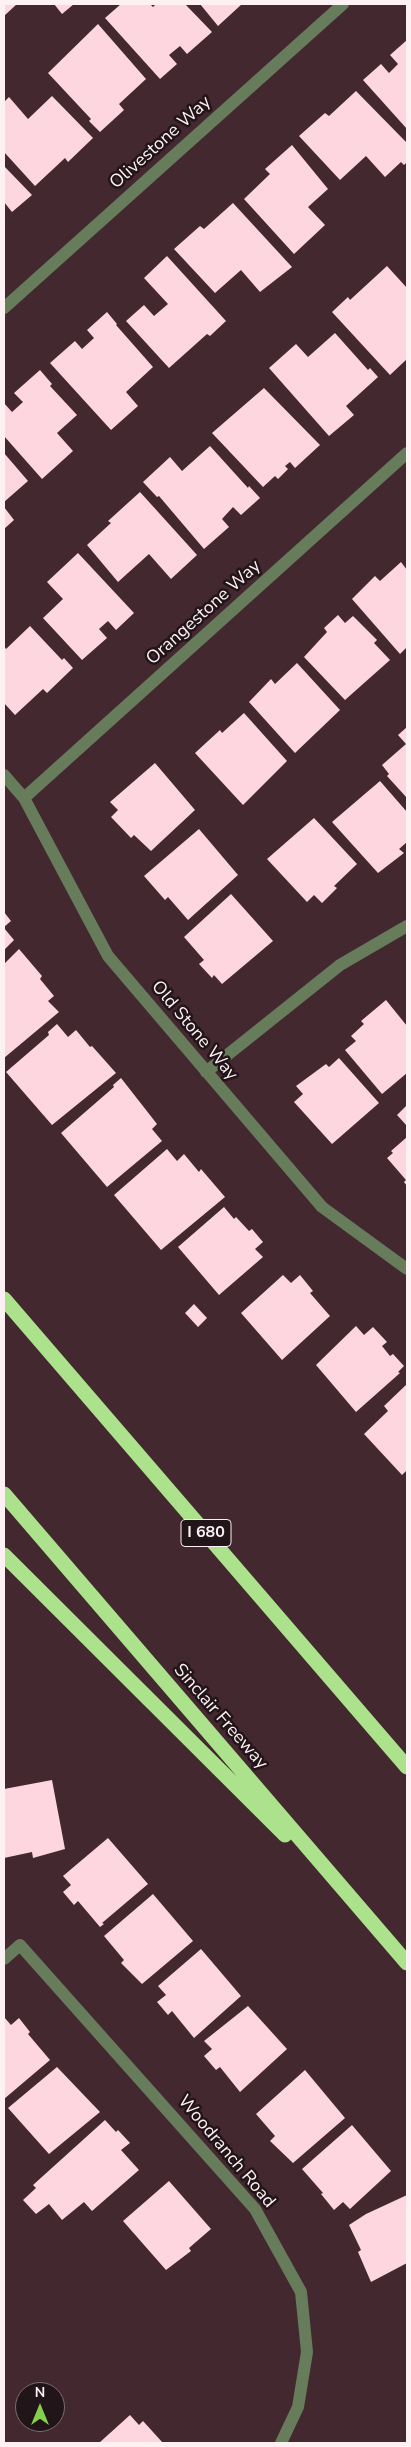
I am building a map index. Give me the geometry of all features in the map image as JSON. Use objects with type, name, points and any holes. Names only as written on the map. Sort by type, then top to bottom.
[{"type":"highway","name":"I 680","points":[[4,1299],[407,1767]]},
{"type":"highway","name":"Sinclair Freeway","points":[[4,1494],[407,1963]]},
{"type":"highway","points":[[4,1555],[366,1916]]},
{"type":"street","name":"Olivestone Way","points":[[4,308],[343,4]]},
{"type":"street","name":"Orangestone Way","points":[[24,798],[407,453]]},
{"type":"street","name":"Old Stone Way","points":[[4,775],[24,798],[108,956],[322,1207],[407,1270]]},
{"type":"street","points":[[206,1072],[340,966],[407,926]]},
{"type":"street","name":"Woodranch Road","points":[[4,1958],[20,1945],[255,2209],[301,2292],[307,2352],[298,2407],[282,2443]]},
{"type":"building","points":[[4,4],[17,4],[4,16]]},
{"type":"building","points":[[54,4],[74,4],[62,14]]},
{"type":"building","points":[[121,4],[150,4],[153,7],[156,4],[185,4],[212,32],[187,54],[180,46],[169,55],[177,64],[160,79],[105,18]]},
{"type":"building","points":[[200,4],[242,4],[218,26]]},
{"type":"building","points":[[98,24],[146,79],[119,104],[124,110],[100,132],[89,121],[91,119],[48,73]]},
{"type":"building","points":[[407,40],[407,129],[363,80],[381,64],[389,73],[398,64],[390,55]]},
{"type":"building","points":[[356,91],[407,143],[407,162],[404,165],[401,162],[385,177],[366,156],[340,180],[299,136],[325,113],[329,116]]},
{"type":"building","points":[[52,96],[93,138],[68,162],[65,158],[35,186],[4,152],[4,102],[9,97],[28,119]]},
{"type":"building","points":[[292,145],[328,189],[308,207],[325,225],[294,254],[244,199],[270,174],[265,169]]},
{"type":"building","points":[[4,166],[32,195],[12,212],[4,202]]},
{"type":"building","points":[[233,203],[292,267],[260,292],[241,270],[215,293],[174,249],[200,226],[204,229]]},
{"type":"building","points":[[167,256],[226,321],[210,336],[207,334],[169,368],[126,321],[144,305],[154,316],[168,304],[144,278]]},
{"type":"building","points":[[387,266],[407,288],[407,359],[390,375],[332,312],[348,297],[350,300]]},
{"type":"building","points":[[107,312],[153,367],[126,392],[138,406],[111,430],[50,363],[75,341],[82,349],[94,338],[87,330]]},
{"type":"building","points":[[335,333],[368,370],[370,368],[378,377],[346,406],[354,415],[329,436],[269,368],[296,344],[308,357]]},
{"type":"building","points":[[40,370],[52,384],[50,386],[77,415],[57,433],[73,451],[42,479],[4,436],[4,403],[12,412],[23,402],[14,393]]},
{"type":"building","points":[[264,388],[320,445],[295,468],[290,462],[285,466],[288,469],[278,479],[275,476],[263,487],[212,433]]},
{"type":"building","points":[[210,446],[248,488],[249,486],[260,498],[241,515],[233,507],[222,519],[229,527],[204,549],[159,496],[157,497],[143,482],[170,457],[182,471]]},
{"type":"building","points":[[4,453],[28,481],[4,502]]},
{"type":"building","points":[[140,492],[197,555],[171,579],[149,554],[118,582],[87,545],[111,523],[108,521]]},
{"type":"building","points":[[4,507],[14,520],[4,529]]},
{"type":"building","points":[[78,553],[134,613],[116,630],[108,621],[99,629],[107,638],[82,660],[43,618],[63,599],[47,582]]},
{"type":"building","points":[[401,562],[407,570],[407,647],[400,654],[352,599],[375,576],[380,581]]},
{"type":"building","points":[[338,615],[345,623],[353,616],[377,640],[374,643],[390,660],[345,700],[304,657],[327,632],[324,628]]},
{"type":"building","points":[[30,626],[62,660],[64,658],[73,668],[47,693],[43,689],[15,715],[4,703],[4,646],[6,649]]},
{"type":"building","points":[[297,663],[340,710],[295,753],[249,702],[271,679],[275,684]]},
{"type":"building","points":[[244,713],[287,761],[243,805],[195,753],[220,730],[222,733]]},
{"type":"building","points":[[407,727],[407,798],[387,776],[389,774],[382,765],[406,744],[398,735]]},
{"type":"building","points":[[155,763],[195,810],[151,851],[134,835],[131,838],[111,817],[118,810],[110,802]]},
{"type":"building","points":[[380,781],[407,812],[407,842],[399,849],[404,853],[378,873],[332,822]]},
{"type":"building","points":[[314,818],[357,864],[334,886],[337,888],[322,903],[314,895],[307,902],[267,859]]},
{"type":"building","points":[[199,829],[238,875],[188,920],[168,897],[165,900],[144,876]]},
{"type":"building","points":[[231,894],[273,941],[222,984],[214,975],[212,978],[199,964],[204,960],[184,937]]},
{"type":"building","points":[[4,912],[11,921],[4,927]]},
{"type":"building","points":[[4,928],[14,940],[5,949],[4,948]]},
{"type":"building","points":[[19,949],[42,976],[40,979],[54,996],[48,1001],[59,1012],[4,1058],[4,964]]},
{"type":"building","points":[[386,1000],[407,1026],[407,1073],[382,1094],[345,1050],[356,1041],[351,1036],[364,1024],[361,1021]]},
{"type":"building","points":[[57,1024],[68,1037],[76,1030],[116,1073],[52,1125],[6,1072],[49,1035],[48,1032]]},
{"type":"building","points":[[339,1058],[379,1103],[332,1144],[294,1102],[303,1094],[296,1086],[326,1064],[329,1067]]},
{"type":"building","points":[[121,1078],[157,1124],[152,1129],[162,1141],[107,1187],[61,1133],[114,1087],[113,1085]]},
{"type":"building","points":[[407,1105],[407,1126],[397,1115]]},
{"type":"building","points":[[407,1137],[407,1186],[404,1182],[406,1180],[387,1158],[393,1153],[391,1151]]},
{"type":"building","points":[[167,1149],[177,1161],[184,1154],[199,1172],[201,1169],[225,1197],[161,1250],[114,1195]]},
{"type":"building","points":[[224,1207],[234,1219],[236,1217],[249,1231],[252,1229],[263,1242],[255,1249],[263,1257],[219,1295],[178,1247]]},
{"type":"building","points":[[283,1275],[291,1283],[300,1275],[313,1291],[310,1293],[330,1316],[282,1360],[241,1313]]},
{"type":"building","points":[[194,1304],[207,1318],[198,1327],[185,1313]]},
{"type":"building","points":[[356,1326],[364,1335],[373,1327],[387,1342],[382,1346],[390,1356],[393,1354],[404,1366],[398,1372],[400,1373],[356,1412],[316,1365]]},
{"type":"building","points":[[407,1384],[407,1470],[402,1475],[364,1434],[388,1411],[384,1406]]},
{"type":"building","points":[[52,1780],[65,1849],[33,1858],[32,1852],[4,1858],[4,1789]]},
{"type":"building","points":[[108,1838],[148,1884],[102,1923],[104,1924],[100,1927],[78,1901],[74,1905],[63,1892],[71,1885],[63,1876]]},
{"type":"building","points":[[153,1894],[193,1941],[142,1984],[121,1963],[124,1960],[104,1936]]},
{"type":"building","points":[[201,1949],[241,1996],[194,2038],[172,2011],[168,2015],[157,2002],[166,1995],[158,1986]]},
{"type":"building","points":[[248,2006],[287,2049],[240,2092],[220,2067],[216,2070],[204,2056],[212,2049],[204,2041]]},
{"type":"building","points":[[4,2017],[11,2025],[19,2018],[30,2032],[28,2034],[50,2060],[4,2099]]},
{"type":"building","points":[[57,2067],[100,2112],[49,2154],[8,2108]]},
{"type":"building","points":[[305,2070],[345,2118],[293,2163],[270,2141],[275,2136],[256,2114]]},
{"type":"building","points":[[105,2120],[130,2143],[121,2150],[139,2170],[92,2211],[84,2202],[62,2220],[49,2204],[36,2214],[23,2200],[36,2188],[33,2185]]},
{"type":"building","points":[[352,2125],[391,2171],[350,2209],[343,2202],[334,2210],[321,2194],[323,2193],[302,2169]]},
{"type":"building","points":[[169,2181],[211,2229],[189,2248],[191,2251],[166,2270],[123,2221]]},
{"type":"building","points":[[407,2195],[407,2263],[371,2282],[358,2252],[361,2250],[349,2225],[366,2214]]},
{"type":"building","points":[[130,2415],[139,2425],[143,2421],[163,2443],[99,2443]]}]
